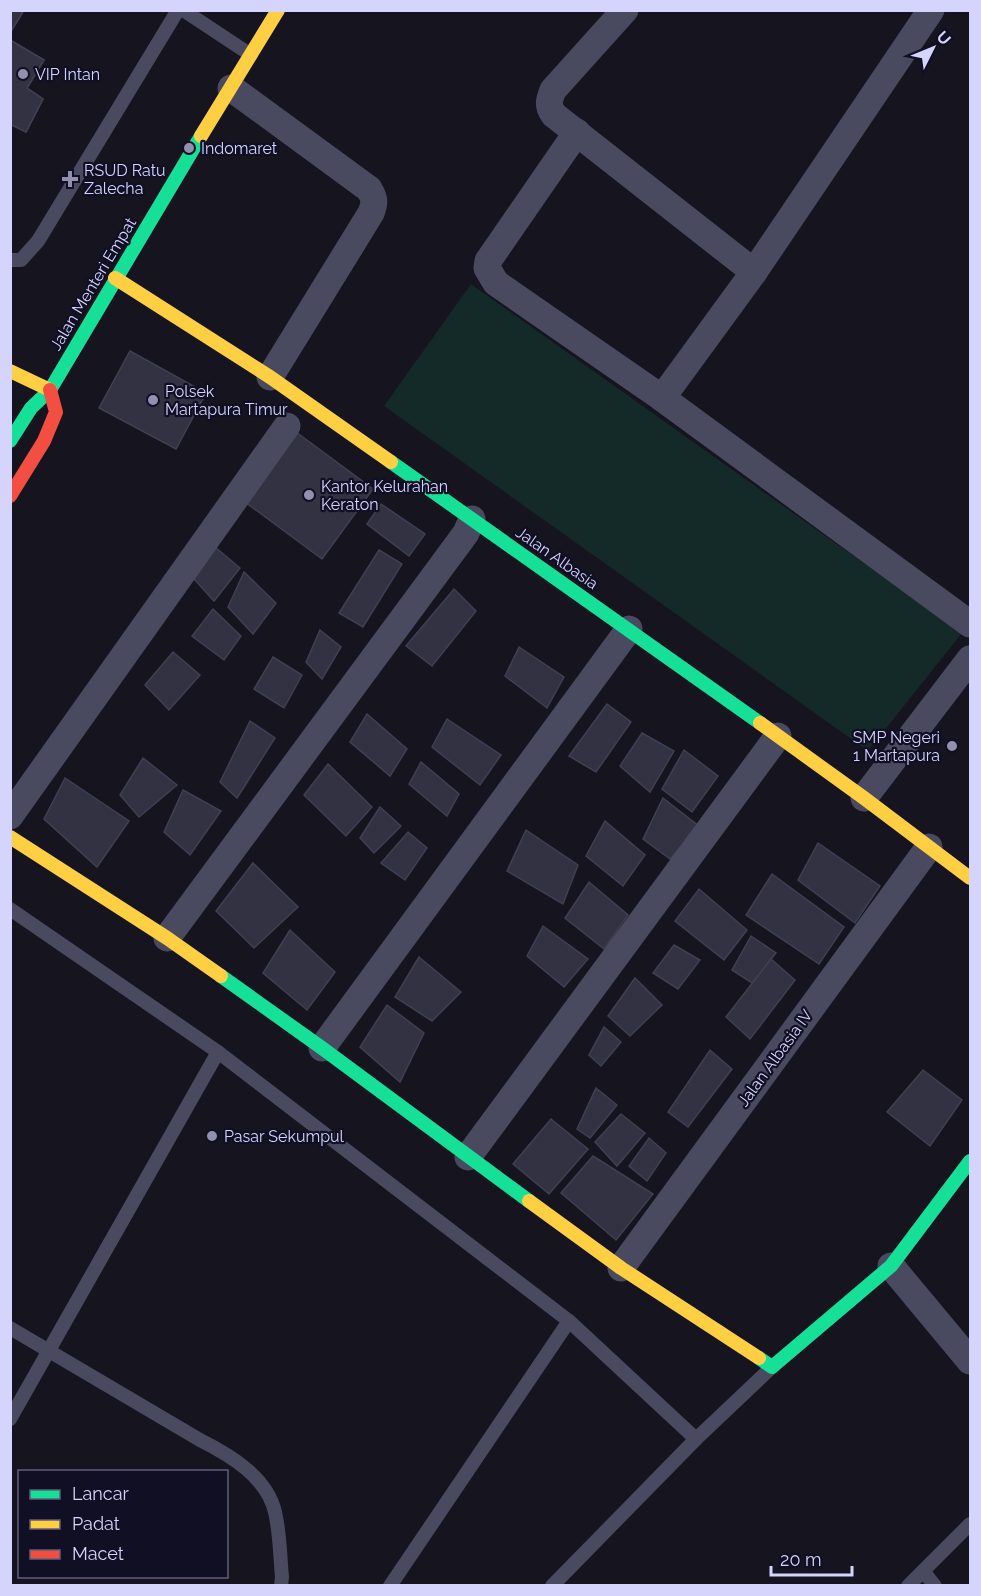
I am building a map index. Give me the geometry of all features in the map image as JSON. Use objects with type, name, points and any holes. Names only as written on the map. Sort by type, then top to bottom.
[{"type":"street","name":"Jalan Menteri Empat","points":[[10,441],[31,408],[50,390],[115,278],[278,10]]},
{"type":"street","points":[[625,10],[553,90],[549,100],[549,109],[754,272]]},
{"type":"street","points":[[662,398],[754,272],[931,10]]},
{"type":"street","points":[[231,88],[369,189],[375,204],[270,377]]},
{"type":"street","points":[[577,132],[488,261],[487,268],[495,283],[662,398],[970,624]]},
{"type":"street","name":"Jalan Albasia","points":[[115,278],[270,377],[629,629],[864,798],[970,878]]},
{"type":"street","points":[[10,371],[50,390],[56,412],[44,441],[10,496]]},
{"type":"street","points":[[10,816],[287,426]]},
{"type":"street","points":[[167,938],[466,533],[472,519]]},
{"type":"street","points":[[322,1048],[629,629]]},
{"type":"street","points":[[864,798],[970,658]]},
{"type":"street","points":[[468,1157],[778,736]]},
{"type":"street","points":[[10,837],[167,938],[322,1048],[621,1268],[772,1367],[891,1266],[970,1161]]},
{"type":"street","name":"Jalan Albasia IV","points":[[621,1268],[929,847]]},
{"type":"street","points":[[891,1266],[970,1361]]},
{"type":"lane","points":[[10,260],[21,260],[38,241],[178,10]]},
{"type":"lane","points":[[183,10],[251,55]]},
{"type":"lane","points":[[10,909],[218,1052],[569,1321],[696,1439]]},
{"type":"lane","points":[[10,1419],[218,1052]]},
{"type":"lane","points":[[390,1586],[569,1321]]},
{"type":"lane","points":[[10,1328],[200,1440],[228,1454],[254,1477],[268,1492],[275,1512],[281,1586]]},
{"type":"lane","points":[[552,1586],[696,1439],[772,1367]]},
{"type":"lane","points":[[908,1586],[970,1524]]},
{"type":"lane","points":[[924,1572],[935,1586]]},
{"type":"green space","points":[[471,284],[962,633],[868,751],[384,406]]},
{"type":"building","name":"VIP Intan","points":[[10,10],[24,10],[10,33]]},
{"type":"building","name":"VIP Intan","points":[[10,10],[24,10],[10,33]]},
{"type":"building","name":"VIP Intan","points":[[10,40],[44,60],[27,88],[43,99],[26,132],[10,124]]},
{"type":"building","name":"VIP Intan","points":[[10,40],[44,60],[27,88],[43,99],[26,132],[10,124]]},
{"type":"building","name":"Polsek Martapura Timur","points":[[130,351],[206,393],[176,449],[99,408]]},
{"type":"building","name":"Kantor Kelurahan Keraton","points":[[296,432],[373,489],[322,559],[245,502]]},
{"type":"building","points":[[381,504],[425,534],[409,556],[367,524]]},
{"type":"building","points":[[215,547],[240,568],[214,601],[194,579]]},
{"type":"building","points":[[379,550],[402,564],[363,627],[339,613]]},
{"type":"building","points":[[244,572],[276,603],[253,634],[228,607]]},
{"type":"building","points":[[454,589],[476,611],[432,666],[406,646]]},
{"type":"building","points":[[213,609],[241,636],[224,660],[192,636]]},
{"type":"building","points":[[320,630],[341,647],[322,679],[306,662]]},
{"type":"building","points":[[519,647],[564,677],[547,708],[505,676]]},
{"type":"building","points":[[173,652],[200,675],[169,710],[145,685]]},
{"type":"building","points":[[273,657],[302,675],[284,708],[254,689]]},
{"type":"building","points":[[607,704],[631,722],[596,772],[569,756]]},
{"type":"building","points":[[367,714],[407,749],[390,776],[350,742]]},
{"type":"building","points":[[447,719],[501,755],[480,785],[432,747]]},
{"type":"building","points":[[250,721],[275,738],[237,798],[220,782]]},
{"type":"building","points":[[642,733],[674,751],[650,792],[620,766]]},
{"type":"building","points":[[684,750],[718,776],[692,812],[662,789]]},
{"type":"building","points":[[143,758],[177,785],[139,817],[120,795]]},
{"type":"building","points":[[421,762],[459,794],[447,816],[409,784]]},
{"type":"building","points":[[328,764],[372,807],[346,836],[304,795]]},
{"type":"building","points":[[65,778],[129,821],[97,867],[44,819]]},
{"type":"building","points":[[183,790],[221,811],[190,855],[164,832]]},
{"type":"building","points":[[663,798],[699,826],[670,859],[643,839]]},
{"type":"building","points":[[380,807],[401,826],[374,853],[360,838]]},
{"type":"building","points":[[605,821],[645,855],[623,886],[586,856]]},
{"type":"building","points":[[526,830],[578,865],[563,904],[507,871]]},
{"type":"building","points":[[408,832],[427,848],[405,880],[381,863]]},
{"type":"building","points":[[818,843],[880,886],[855,923],[798,880]]},
{"type":"building","points":[[253,863],[298,907],[254,948],[216,911]]},
{"type":"building","points":[[772,874],[844,927],[819,964],[746,915]]},
{"type":"building","points":[[589,882],[628,915],[604,949],[565,918]]},
{"type":"building","points":[[699,889],[747,930],[724,960],[675,921]]},
{"type":"building","points":[[543,926],[588,959],[564,987],[527,956]]},
{"type":"building","points":[[290,930],[335,972],[307,1010],[263,973]]},
{"type":"building","points":[[751,936],[776,953],[752,983],[732,970]]},
{"type":"building","points":[[674,945],[700,960],[678,989],[653,973]]},
{"type":"building","points":[[419,957],[461,992],[432,1021],[395,997]]},
{"type":"building","points":[[771,959],[795,980],[750,1039],[726,1017]]},
{"type":"building","points":[[635,978],[662,1005],[630,1036],[608,1016]]},
{"type":"building","points":[[387,1005],[424,1033],[400,1082],[360,1047]]},
{"type":"building","points":[[604,1027],[621,1042],[601,1066],[589,1055]]},
{"type":"building","points":[[710,1050],[732,1069],[688,1127],[668,1112]]},
{"type":"building","points":[[923,1070],[962,1100],[930,1146],[887,1112]]},
{"type":"building","points":[[596,1088],[617,1105],[590,1138],[577,1129]]},
{"type":"building","points":[[621,1114],[645,1133],[617,1166],[595,1142]]},
{"type":"building","points":[[551,1119],[588,1149],[549,1194],[513,1164]]},
{"type":"building","points":[[649,1138],[666,1153],[647,1181],[629,1166]]},
{"type":"building","points":[[593,1156],[653,1194],[616,1240],[561,1193]]},
{"type":"traffic: fast","points":[[10,441],[31,408],[50,390],[201,136]]},
{"type":"traffic: fast","points":[[391,462],[760,723]]},
{"type":"traffic: fast","points":[[221,976],[529,1201]]},
{"type":"traffic: fast","points":[[759,1358],[772,1367],[891,1266],[970,1161]]},
{"type":"traffic: slow","points":[[201,136],[278,10]]},
{"type":"traffic: slow","points":[[115,278],[270,377],[391,462]]},
{"type":"traffic: slow","points":[[10,371],[50,390]]},
{"type":"traffic: slow","points":[[760,723],[970,878]]},
{"type":"traffic: slow","points":[[10,837],[167,938],[221,976]]},
{"type":"traffic: slow","points":[[529,1201],[621,1268],[759,1358]]},
{"type":"traffic: jam","points":[[10,496],[44,441],[56,412],[50,390]]},
{"type":"place","name":"VIP Intan","points":[[23,74]]},
{"type":"place","name":"Indomaret","points":[[189,148]]},
{"type":"place","name":"RSUD Ratu Zalecha","points":[[70,179]]},
{"type":"place","name":"Polsek Martapura Timur","points":[[153,400]]},
{"type":"place","name":"Kantor Kelurahan Keraton","points":[[309,495]]},
{"type":"place","name":"SMP Negeri 1 Martapura","points":[[952,746]]},
{"type":"place","name":"Pasar Sekumpul","points":[[212,1136]]}]
